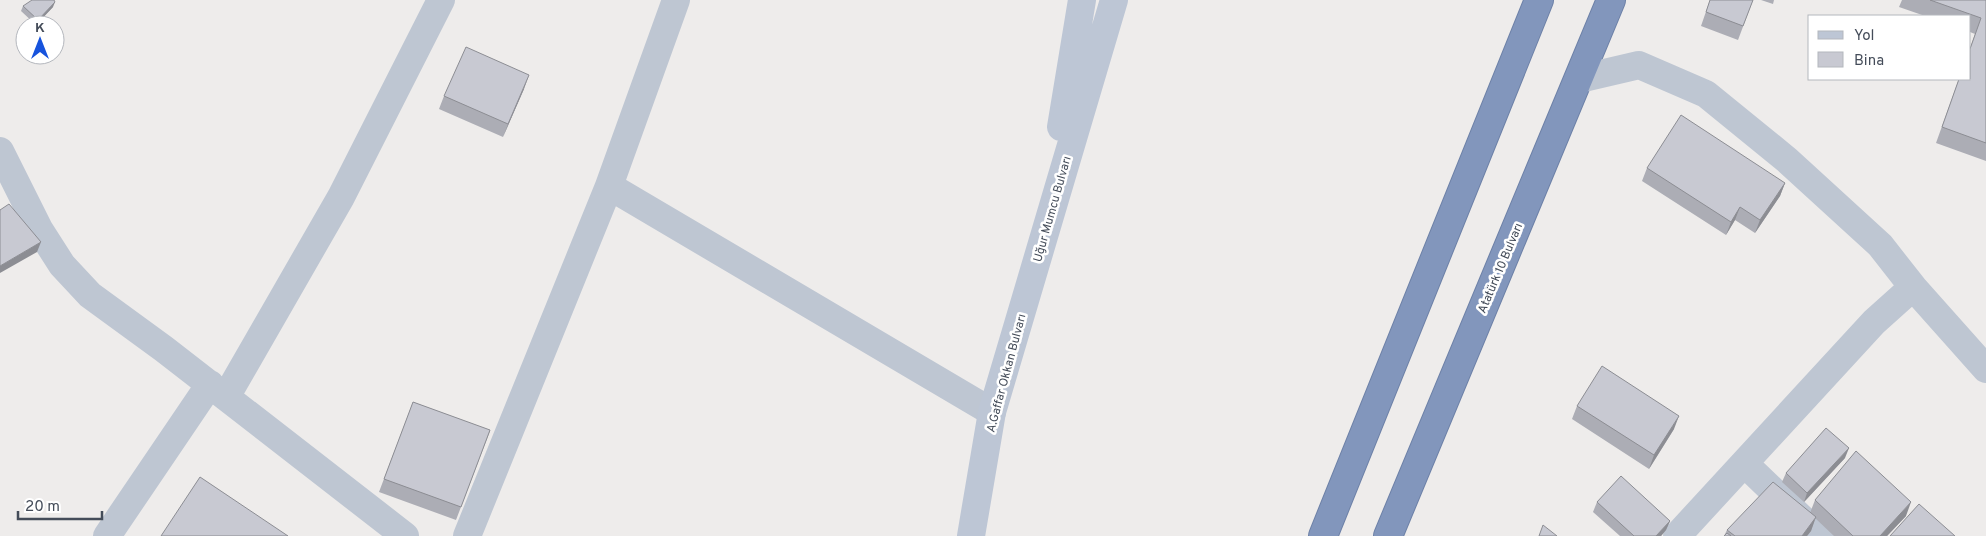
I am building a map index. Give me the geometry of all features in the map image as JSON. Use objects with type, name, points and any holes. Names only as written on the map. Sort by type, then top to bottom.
[{"type":"highway","points":[[1324,536],[1539,0]]},
{"type":"highway","name":"Atatürk 10 Bulvarı","points":[[1388,536],[1611,0]]},
{"type":"street","points":[[107,536],[218,391],[341,197],[441,0]]},
{"type":"street","points":[[467,536],[609,186],[676,0]]},
{"type":"street","name":"Uğur Mumcu Bulvarı","points":[[1034,270],[1082,0]]},
{"type":"street","name":"Uğur Mumcu Bulvarı","points":[[1034,270],[1114,0]]},
{"type":"street","points":[[1579,79],[1639,65],[1706,94],[1786,160],[1880,245],[1913,287],[1986,369]]},
{"type":"street","points":[[0,152],[39,229],[62,265],[90,296],[218,391],[406,536]]},
{"type":"street","points":[[609,186],[992,412]]},
{"type":"street","name":"A.Gaffar Okkan Bulvarı","points":[[971,536],[992,412],[1034,270]]},
{"type":"street","points":[[1677,536],[1874,322],[1913,287]]},
{"type":"street","points":[[1745,464],[1820,536]]},
{"type":"building","points":[[32,0],[54,0],[55,2],[43,15],[33,15],[23,6]]},
{"type":"building","points":[[1710,0],[1753,0],[1743,26],[1706,12]]},
{"type":"building","points":[[1930,0],[1986,0],[1986,143],[1942,127],[1959,80],[1971,80],[1971,46],[1981,18]]},
{"type":"building","points":[[466,47],[529,75],[508,124],[444,96]]},
{"type":"building","points":[[1681,115],[1785,183],[1760,220],[1740,207],[1731,222],[1647,168]]},
{"type":"building","points":[[9,204],[41,242],[0,266],[0,210]]},
{"type":"building","points":[[1602,366],[1679,416],[1654,455],[1577,406]]},
{"type":"building","points":[[413,402],[490,430],[461,507],[384,479]]},
{"type":"building","points":[[1826,428],[1849,448],[1807,493],[1786,473]]},
{"type":"building","points":[[1856,451],[1911,502],[1880,536],[1853,536],[1815,500]]},
{"type":"building","points":[[1621,476],[1670,521],[1656,536],[1634,536],[1597,502]]},
{"type":"building","points":[[200,477],[288,536],[161,536]]},
{"type":"building","points":[[1773,482],[1816,517],[1802,536],[1735,536],[1727,530]]},
{"type":"building","points":[[1919,504],[1955,536],[1890,536]]},
{"type":"building","points":[[1543,525],[1557,536],[1539,536]]}]
